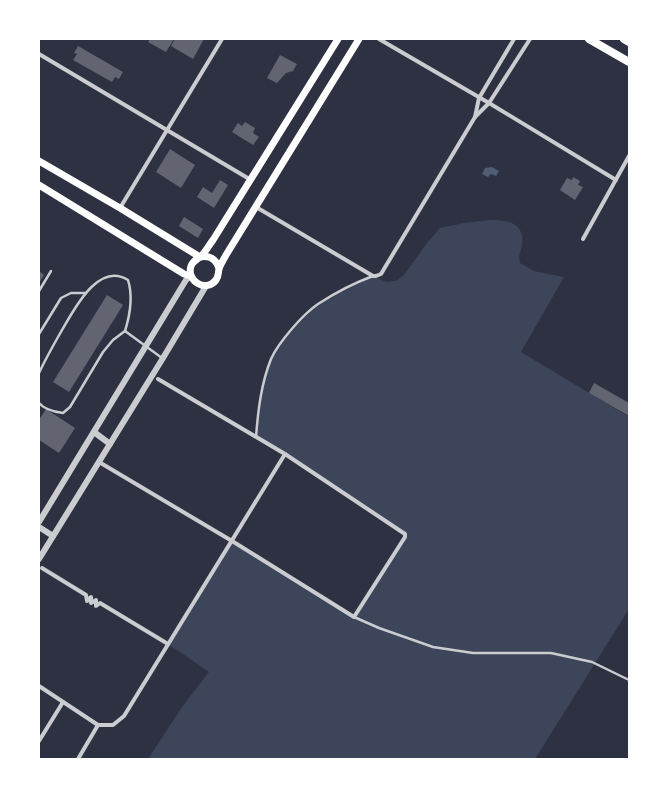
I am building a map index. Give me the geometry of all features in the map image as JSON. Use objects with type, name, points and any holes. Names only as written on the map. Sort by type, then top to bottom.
[{"type":"main road","points":[[191,276],[191,267],[213,240],[338,39]]},
{"type":"main road","points":[[39,185],[184,274],[191,276],[197,283],[206,286],[212,284],[219,274],[219,268],[226,255],[359,39]]},
{"type":"main road","points":[[588,39],[629,62]]},
{"type":"main road","points":[[624,39],[629,42]]},
{"type":"main road","points":[[39,161],[200,257],[204,256],[212,258],[219,268]]},
{"type":"main road","points":[[187,248],[198,249],[213,240]]},
{"type":"main road","points":[[208,246],[213,256],[220,257],[226,255]]},
{"type":"street","points":[[120,208],[222,39]]},
{"type":"street","points":[[379,39],[489,103],[616,180]]},
{"type":"street","points":[[475,118],[479,98],[514,39]]},
{"type":"street","points":[[256,207],[373,276],[381,274],[475,118],[489,103],[530,39]]},
{"type":"street","points":[[39,54],[251,180]]},
{"type":"street","points":[[583,239],[629,156]]},
{"type":"street","points":[[39,522],[186,280],[191,276]]},
{"type":"street","points":[[39,559],[206,286]]},
{"type":"street","points":[[99,462],[232,541],[354,617],[406,536],[404,532],[285,454],[158,379]]},
{"type":"street","points":[[94,432],[110,444]]},
{"type":"street","points":[[39,686],[98,726],[113,725],[124,716],[285,454]]},
{"type":"street","points":[[39,527],[53,536]]},
{"type":"street","points":[[42,568],[86,594],[87,601],[91,597],[91,603],[96,600],[96,606],[100,603],[168,644]]},
{"type":"street","points":[[39,741],[63,702]]},
{"type":"street","points":[[78,759],[98,726]]},
{"type":"lane","points":[[39,291],[51,271]]},
{"type":"lane","points":[[39,373],[77,304],[86,293],[95,284],[105,278],[115,276],[123,277],[128,280],[131,293],[130,312],[125,331],[113,340],[103,352],[70,407],[63,413],[45,408],[39,403]]},
{"type":"lane","points":[[256,437],[259,406],[266,373],[272,358],[283,339],[317,305],[355,283],[373,276]]},
{"type":"lane","points":[[39,334],[61,298],[71,293],[86,293]]},
{"type":"lane","points":[[125,331],[163,358]]},
{"type":"lane","points":[[354,617],[379,628],[433,647],[473,653],[552,653],[592,662],[629,680]]},
{"type":"shaded area","points":[[492,167],[499,171],[496,176],[491,174],[488,177],[482,174],[485,168]]},
{"type":"shaded area","points":[[489,220],[508,222],[518,227],[521,231],[522,245],[519,255],[520,263],[534,271],[564,277],[521,352],[629,417],[629,609],[535,759],[148,759],[182,707],[209,672],[168,644],[232,541],[354,617],[406,536],[256,437],[259,407],[266,373],[272,358],[283,339],[317,305],[373,276],[386,282],[396,281],[404,275],[440,228]]},
{"type":"building","points":[[150,39],[174,39],[166,52],[148,42]]},
{"type":"building","points":[[175,39],[204,39],[193,59],[171,46]]},
{"type":"building","points":[[78,46],[123,72],[119,79],[115,77],[112,82],[73,60],[77,54],[74,53]]},
{"type":"building","points":[[280,55],[297,64],[293,71],[286,73],[277,83],[267,78]]},
{"type":"building","points":[[245,122],[255,128],[253,133],[259,137],[253,145],[232,132],[238,123],[242,126]]},
{"type":"building","points":[[170,149],[195,165],[181,188],[156,172]]},
{"type":"building","points":[[573,177],[580,181],[578,185],[583,187],[575,200],[560,190],[567,178],[572,180]]},
{"type":"building","points":[[220,180],[228,185],[214,208],[197,197],[203,187],[212,193]]},
{"type":"building","points":[[184,217],[203,229],[198,238],[179,226]]},
{"type":"building","points":[[39,271],[44,275],[39,283]]},
{"type":"building","points":[[107,295],[123,305],[69,392],[53,382]]},
{"type":"building","points":[[594,383],[629,403],[629,416],[589,393]]},
{"type":"building","points":[[46,409],[75,428],[59,453],[39,440],[39,420]]}]
